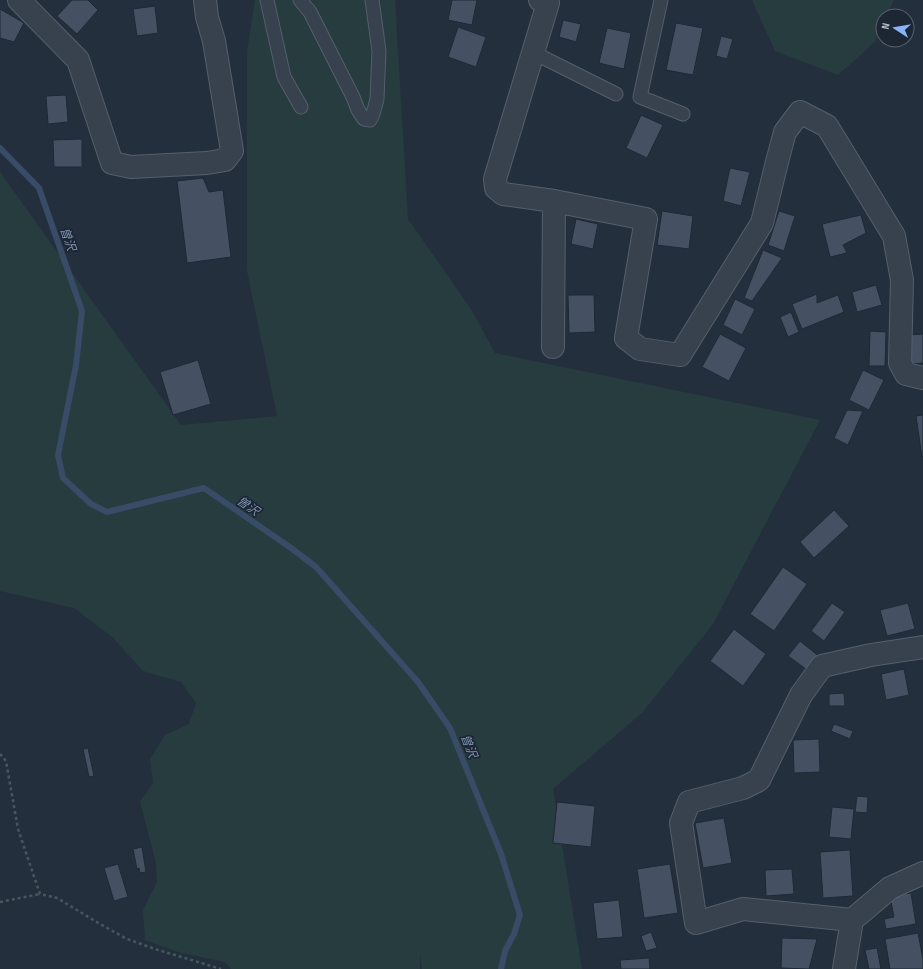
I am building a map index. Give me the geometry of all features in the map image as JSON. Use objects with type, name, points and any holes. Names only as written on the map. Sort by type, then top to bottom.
[{"type":"street","points":[[19,0],[78,60],[112,163],[131,167],[207,163],[225,160],[232,150],[214,41],[204,0]]},
{"type":"street","points":[[540,0],[548,2],[495,179],[496,188],[503,194],[554,201],[646,219],[626,338],[640,349],[680,355],[762,223],[785,132],[800,112],[827,126],[894,236],[902,280],[900,363],[906,374],[923,378]]},
{"type":"street","points":[[553,347],[554,201]]},
{"type":"street","points":[[852,920],[743,909],[696,923],[681,823],[689,802],[743,788],[759,780],[801,695],[822,666],[871,655],[923,646]]},
{"type":"street","points":[[844,969],[852,920],[890,888],[923,873]]},
{"type":"lane","points":[[267,0],[284,77],[301,107]]},
{"type":"lane","points":[[300,0],[310,12],[358,110],[364,119],[370,120],[378,99],[379,50],[372,0]]},
{"type":"lane","points":[[661,0],[640,97],[683,114]]},
{"type":"lane","points":[[532,52],[616,94]]},
{"type":"path","points":[[0,754],[6,760],[18,829],[40,894]]},
{"type":"path","points":[[0,902],[40,894],[57,898],[127,939],[221,969]]},
{"type":"green space","points":[[255,0],[395,0],[408,219],[471,309],[495,353],[820,420],[713,624],[642,713],[553,789],[582,969],[422,969],[420,953],[420,969],[231,969],[225,962],[181,953],[145,940],[143,910],[157,882],[156,863],[140,802],[153,783],[150,759],[165,735],[189,724],[196,703],[181,682],[143,671],[112,637],[74,608],[0,591],[0,172],[181,425],[277,416],[247,271],[247,51]]},
{"type":"green space","points":[[752,0],[894,0],[890,8],[875,8],[875,42],[838,75],[775,51]]},
{"type":"building","points":[[72,0],[88,0],[98,10],[77,34],[57,16]]},
{"type":"building","points":[[452,0],[477,0],[472,25],[448,20]]},
{"type":"building","points":[[155,6],[158,33],[137,36],[133,9]]},
{"type":"building","points":[[0,9],[24,23],[14,42],[0,38]]},
{"type":"building","points":[[563,20],[581,24],[576,42],[559,37]]},
{"type":"building","points":[[676,23],[703,28],[693,75],[666,70]]},
{"type":"building","points":[[458,27],[486,37],[476,67],[448,57]]},
{"type":"building","points":[[607,28],[631,33],[624,69],[599,63]]},
{"type":"building","points":[[721,36],[733,39],[727,59],[716,56]]},
{"type":"building","points":[[66,95],[68,122],[48,124],[46,96]]},
{"type":"building","points":[[641,115],[663,125],[647,158],[626,148]]},
{"type":"building","points":[[82,139],[82,167],[54,167],[53,140]]},
{"type":"building","points":[[730,168],[750,172],[741,206],[723,201]]},
{"type":"building","points":[[203,178],[209,192],[223,190],[231,257],[187,263],[177,181]]},
{"type":"building","points":[[662,211],[693,216],[689,249],[657,245]]},
{"type":"building","points":[[779,211],[795,216],[784,251],[768,245]]},
{"type":"building","points":[[861,215],[866,233],[843,245],[847,253],[830,257],[822,224]]},
{"type":"building","points":[[576,219],[598,224],[593,249],[571,244]]},
{"type":"building","points":[[763,250],[782,258],[752,301],[744,298]]},
{"type":"building","points":[[876,285],[882,305],[857,312],[852,292]]},
{"type":"building","points":[[817,294],[817,303],[838,295],[844,312],[802,329],[792,304]]},
{"type":"building","points":[[568,295],[594,295],[595,332],[569,333]]},
{"type":"building","points":[[735,299],[755,309],[742,335],[723,325]]},
{"type":"building","points":[[791,312],[799,332],[788,337],[780,317]]},
{"type":"building","points":[[870,331],[886,332],[885,366],[869,366]]},
{"type":"building","points":[[720,334],[746,348],[729,381],[702,367]]},
{"type":"building","points":[[923,334],[923,363],[912,364],[909,335]]},
{"type":"building","points":[[198,360],[211,404],[173,415],[160,372]]},
{"type":"building","points":[[863,370],[884,380],[869,410],[849,400]]},
{"type":"building","points":[[847,410],[863,411],[848,445],[834,438]]},
{"type":"building","points":[[923,415],[923,456],[922,457],[916,416]]},
{"type":"building","points":[[834,510],[849,526],[814,558],[800,542]]},
{"type":"building","points":[[783,567],[807,584],[774,631],[750,614]]},
{"type":"building","points":[[832,603],[845,612],[824,641],[811,631]]},
{"type":"building","points":[[908,603],[915,629],[887,636],[880,610]]},
{"type":"building","points":[[734,629],[766,654],[743,686],[710,661]]},
{"type":"building","points":[[800,641],[821,658],[810,672],[788,656]]},
{"type":"building","points":[[904,669],[909,695],[886,700],[881,674]]},
{"type":"building","points":[[844,693],[845,706],[829,706],[829,694]]},
{"type":"building","points":[[834,724],[853,731],[850,739],[831,731]]},
{"type":"building","points":[[819,739],[820,772],[794,773],[793,740]]},
{"type":"building","points":[[88,748],[94,776],[89,777],[83,749]]},
{"type":"building","points":[[857,796],[868,797],[867,813],[855,812]]},
{"type":"building","points":[[557,802],[595,806],[591,847],[553,843]]},
{"type":"building","points":[[832,807],[854,809],[851,839],[829,837]]},
{"type":"building","points":[[724,818],[732,863],[703,868],[695,823]]},
{"type":"building","points":[[142,847],[146,872],[140,873],[139,868],[137,869],[133,849]]},
{"type":"building","points":[[850,850],[853,896],[823,898],[820,852]]},
{"type":"building","points":[[118,864],[128,897],[114,901],[104,868]]},
{"type":"building","points":[[670,864],[678,913],[644,918],[637,869]]},
{"type":"building","points":[[792,869],[794,894],[766,896],[765,870]]},
{"type":"building","points":[[911,893],[916,924],[886,929],[884,919],[894,917],[890,896]]},
{"type":"building","points":[[619,900],[623,937],[597,939],[593,903]]},
{"type":"building","points":[[651,932],[657,948],[646,951],[641,936]]},
{"type":"building","points":[[918,933],[923,959],[923,969],[890,969],[885,939]]},
{"type":"building","points":[[782,938],[817,939],[809,969],[781,968]]},
{"type":"building","points":[[877,948],[881,969],[869,969],[865,950]]},
{"type":"building","points":[[649,958],[650,969],[621,969],[620,960]]},
{"type":"waterway","name":"曽沢","points":[[0,148],[39,188],[82,311],[76,365],[58,455],[63,478],[91,504],[107,512],[204,488],[316,567],[418,682],[450,728],[501,854],[520,915],[514,934],[505,951],[501,969]]}]
